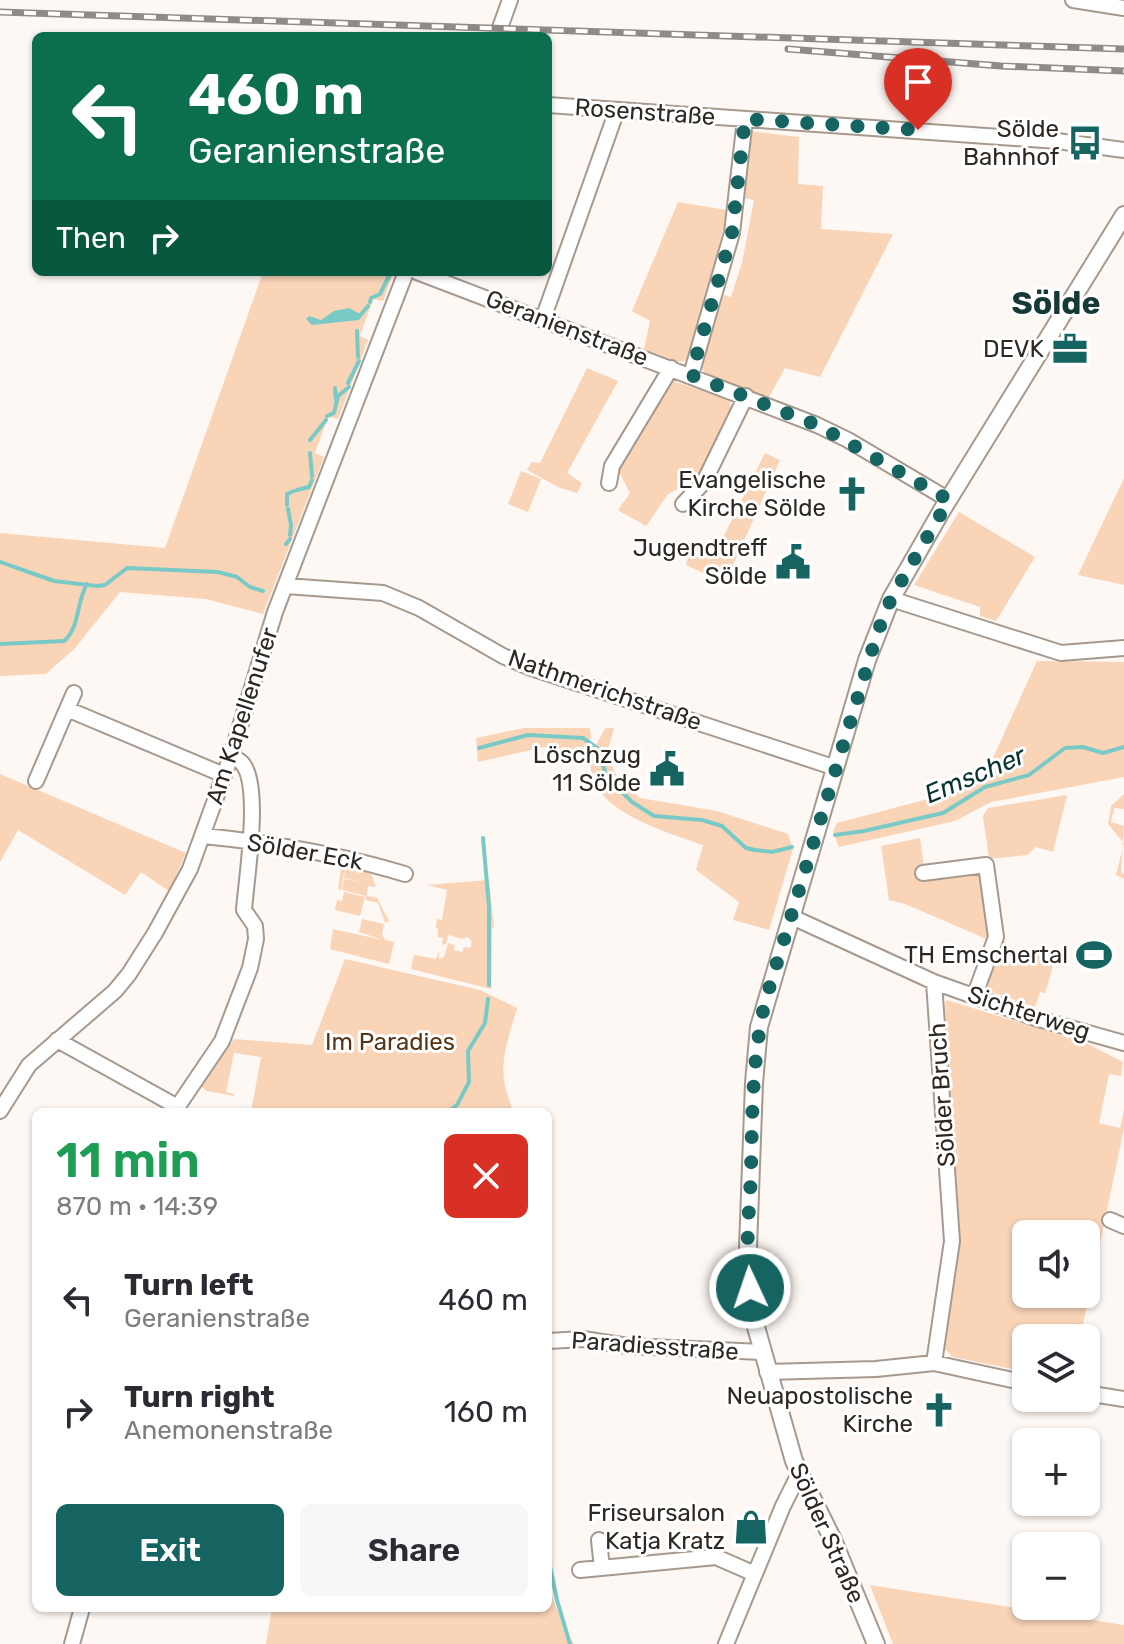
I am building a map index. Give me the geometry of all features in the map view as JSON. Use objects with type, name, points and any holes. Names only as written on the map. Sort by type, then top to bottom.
[{"type":"main road","name":"Sölder Straße","points":[[876,1644],[833,1540],[799,1474],[767,1372],[748,1277],[754,1083],[762,1013],[867,660],[891,599],[1124,215]]},
{"type":"street","points":[[498,32],[510,0]]},
{"type":"street","points":[[1073,0],[1124,8]]},
{"type":"street","name":"Rosenstraße","points":[[552,105],[1071,142],[1124,150]]},
{"type":"street","points":[[543,319],[617,110]]},
{"type":"street","points":[[691,375],[732,233],[745,119]]},
{"type":"street","name":"Am Kapellenufer","points":[[0,1111],[29,1065],[115,991],[129,974],[175,899],[204,836],[275,612],[404,276]]},
{"type":"street","name":"Geranienstraße","points":[[428,276],[746,396],[838,435],[949,500]]},
{"type":"street","name":"Geranienstraße","points":[[609,483],[612,466],[671,368]]},
{"type":"street","points":[[683,504],[704,482],[746,396]]},
{"type":"street","name":"Nathmerichstraße","points":[[286,586],[383,593],[419,608],[503,656],[531,668],[836,768]]},
{"type":"street","points":[[891,599],[1061,653],[1124,648]]},
{"type":"street","points":[[36,781],[74,693]]},
{"type":"street","points":[[67,709],[224,775]]},
{"type":"street","points":[[176,1108],[218,1049],[250,968],[256,939],[255,926],[244,910],[252,820],[251,790],[243,764],[231,756]]},
{"type":"street","name":"Sölder Eck","points":[[204,836],[340,856],[405,874]]},
{"type":"street","points":[[923,873],[986,865],[996,937],[974,997]]},
{"type":"street","points":[[792,917],[934,982]]},
{"type":"street","name":"Sichterweg","points":[[934,982],[1035,1018],[1124,1043]]},
{"type":"street","name":"Sölder Bruch","points":[[934,982],[952,1241],[934,1363]]},
{"type":"street","points":[[57,1040],[173,1108]]},
{"type":"street","name":"Paradiesstraße","points":[[552,1340],[565,1338],[628,1346],[762,1352]]},
{"type":"street","points":[[767,1372],[876,1369],[934,1363],[1012,1380]]},
{"type":"street","points":[[1100,1395],[1124,1399]]},
{"type":"street","points":[[726,1644],[799,1474]]},
{"type":"street","points":[[599,1540],[602,1568]]},
{"type":"street","points":[[580,1570],[716,1557],[755,1574]]},
{"type":"street","points":[[72,1644],[81,1612]]},
{"type":"green space","points":[[750,131],[799,137],[798,184],[823,186],[821,229],[893,234],[820,377],[785,368],[768,399],[704,372],[701,365],[724,295],[731,297],[742,263],[754,200],[745,198]]},
{"type":"green space","points":[[678,202],[727,210],[688,360],[678,362],[644,349],[650,321],[632,311]]},
{"type":"green space","points":[[262,276],[392,276],[383,301],[373,299],[360,336],[368,340],[338,419],[328,417],[315,453],[324,457],[263,614],[206,599],[120,592],[75,648],[46,674],[0,676],[0,533],[165,548]]},
{"type":"green space","points":[[587,368],[618,381],[567,473],[582,483],[577,493],[560,488],[527,470],[532,462],[540,463]]},
{"type":"green space","points":[[672,381],[729,399],[732,411],[698,479],[668,494],[646,526],[618,510],[630,493],[617,468],[665,386]]},
{"type":"green space","points":[[765,453],[780,460],[725,583],[686,565],[693,542],[716,552]]},
{"type":"green space","points":[[521,471],[541,479],[528,512],[508,504]]},
{"type":"green space","points":[[1124,478],[1124,585],[1078,575]]},
{"type":"green space","points":[[959,512],[1035,557],[996,621],[980,616],[980,607],[914,585]]},
{"type":"green space","points":[[1037,661],[1124,662],[1124,777],[991,802],[955,821],[839,847],[833,831],[837,823],[958,791],[983,780]]},
{"type":"green space","points":[[524,728],[590,728],[591,738],[583,749],[574,751],[544,747],[478,762],[476,738]]},
{"type":"green space","points":[[605,728],[614,728],[607,753],[615,773],[640,798],[717,811],[788,834],[793,849],[769,930],[733,920],[739,902],[696,870],[703,845],[629,815],[612,804],[599,790],[592,774],[592,756]]},
{"type":"green space","points":[[0,774],[186,853],[169,891],[141,872],[125,895],[18,830],[0,862]]},
{"type":"green space","points":[[1124,794],[1124,809],[1114,808],[1111,822],[1124,826],[1123,842],[1108,824],[1111,806]]},
{"type":"green space","points":[[1067,795],[1053,852],[1036,847],[1027,855],[989,859],[983,816],[988,808]]},
{"type":"green space","points":[[920,838],[924,867],[918,868],[920,878],[972,872],[981,877],[991,941],[889,900],[881,846]]},
{"type":"green space","points":[[1123,849],[1121,873],[1124,879],[1116,875]]},
{"type":"green space","points":[[342,861],[347,862],[341,890],[338,889]]},
{"type":"green space","points":[[348,863],[372,872],[364,872],[371,874],[376,887],[368,886],[367,896],[377,898],[389,921],[385,923],[378,903],[366,900],[366,896],[342,890],[344,879],[361,882],[344,878]]},
{"type":"green space","points":[[489,880],[494,928],[491,989],[411,969],[414,955],[436,959],[439,951],[439,959],[444,957],[448,943],[455,945],[454,950],[462,952],[464,947],[470,948],[472,942],[468,937],[462,939],[448,935],[446,944],[442,945],[443,938],[438,937],[436,928],[437,919],[442,920],[447,890],[427,885]]},
{"type":"green space","points":[[344,892],[365,897],[360,916],[335,910],[337,900],[342,901]]},
{"type":"green space","points":[[362,919],[384,924],[382,934],[385,940],[394,942],[389,964],[330,949],[333,929],[383,940],[359,932]]},
{"type":"green space","points":[[1001,939],[1023,956],[1052,955],[1052,970],[1045,993],[1040,992],[1035,1007],[983,989]]},
{"type":"green space","name":"Im Paradies","points":[[345,959],[480,990],[517,1008],[503,1072],[512,1108],[252,1108],[261,1057],[234,1053],[226,1092],[234,1096],[207,1091],[200,1086],[234,1039],[312,1045]]},
{"type":"green space","points":[[947,1000],[1088,1044],[1123,1062],[1121,1076],[1109,1074],[1099,1123],[1120,1128],[1124,1109],[1124,1129],[1100,1243],[1100,1220],[1012,1220],[1012,1308],[1086,1308],[1083,1324],[1012,1324],[1012,1369],[953,1357],[944,1348],[960,1231]]},
{"type":"green space","points":[[870,1585],[1012,1607],[1012,1620],[1092,1620],[1124,1625],[1124,1644],[893,1644]]},
{"type":"green space","points":[[552,1597],[574,1644],[266,1644],[271,1612],[552,1612]]},
{"type":"water","points":[[349,308],[362,315],[359,320],[312,325],[306,319],[309,316],[321,320],[334,311]]},
{"type":"waterway","points":[[370,302],[371,298],[380,294],[389,276]]},
{"type":"waterway","points":[[358,318],[368,306]]},
{"type":"waterway","points":[[357,331],[358,357]]},
{"type":"waterway","points":[[348,383],[359,361]]},
{"type":"waterway","points":[[327,416],[334,413],[338,396],[349,387]]},
{"type":"waterway","points":[[335,388],[336,400]]},
{"type":"waterway","points":[[310,440],[326,420]]},
{"type":"waterway","points":[[310,453],[312,476]]},
{"type":"waterway","points":[[297,490],[309,487],[312,480]]},
{"type":"waterway","points":[[287,505],[287,494],[294,491]]},
{"type":"waterway","points":[[288,509],[290,535]]},
{"type":"waterway","points":[[286,544],[290,539]]},
{"type":"waterway","name":"Emscher","points":[[0,562],[54,581],[97,586],[105,585],[127,568],[218,572],[237,577],[250,587],[263,591]]},
{"type":"waterway","points":[[0,644],[64,641],[73,629],[87,584]]},
{"type":"waterway","name":"Emscher","points":[[479,748],[528,735],[583,738],[597,748],[607,777],[632,802],[654,816],[702,820],[722,826],[746,848],[772,852],[792,847]]},
{"type":"waterway","name":"Emscher","points":[[835,835],[943,813],[985,787],[1029,775],[1065,748],[1083,747],[1103,753],[1124,747]]},
{"type":"waterway","points":[[483,838],[489,907],[489,985]]},
{"type":"waterway","points":[[453,1108],[469,1082],[468,1051],[485,1023],[488,999]]},
{"type":"waterway","points":[[552,1576],[570,1644]]},
{"type":"railway","points":[[0,12],[1124,49]]},
{"type":"railway","points":[[788,49],[1001,66],[1124,71]]},
{"type":"place","name":"Sölde Bahnhof","points":[[1085,143]]},
{"type":"place","name":"DEVK","points":[[1070,349]]},
{"type":"place","name":"Evangelische Kirche Sölde","points":[[852,494]]},
{"type":"place","name":"Jugendtreff Sölde","points":[[793,562]]},
{"type":"place","name":"Löschzug 11 Sölde","points":[[667,769]]},
{"type":"place","name":"TH Emschertal","points":[[1094,955]]},
{"type":"place","name":"Neuapostolische Kirche","points":[[939,1410]]},
{"type":"place","name":"Friseursalon Katja Kratz","points":[[751,1527]]},
{"type":"district","name":"Sölde","points":[[1056,303]]},
{"type":"route","points":[[750,1288],[748,1248],[753,1090],[759,1027],[765,1002],[867,660],[891,599],[949,500],[848,440],[777,408],[691,375],[732,233],[745,119],[918,130]]}]
